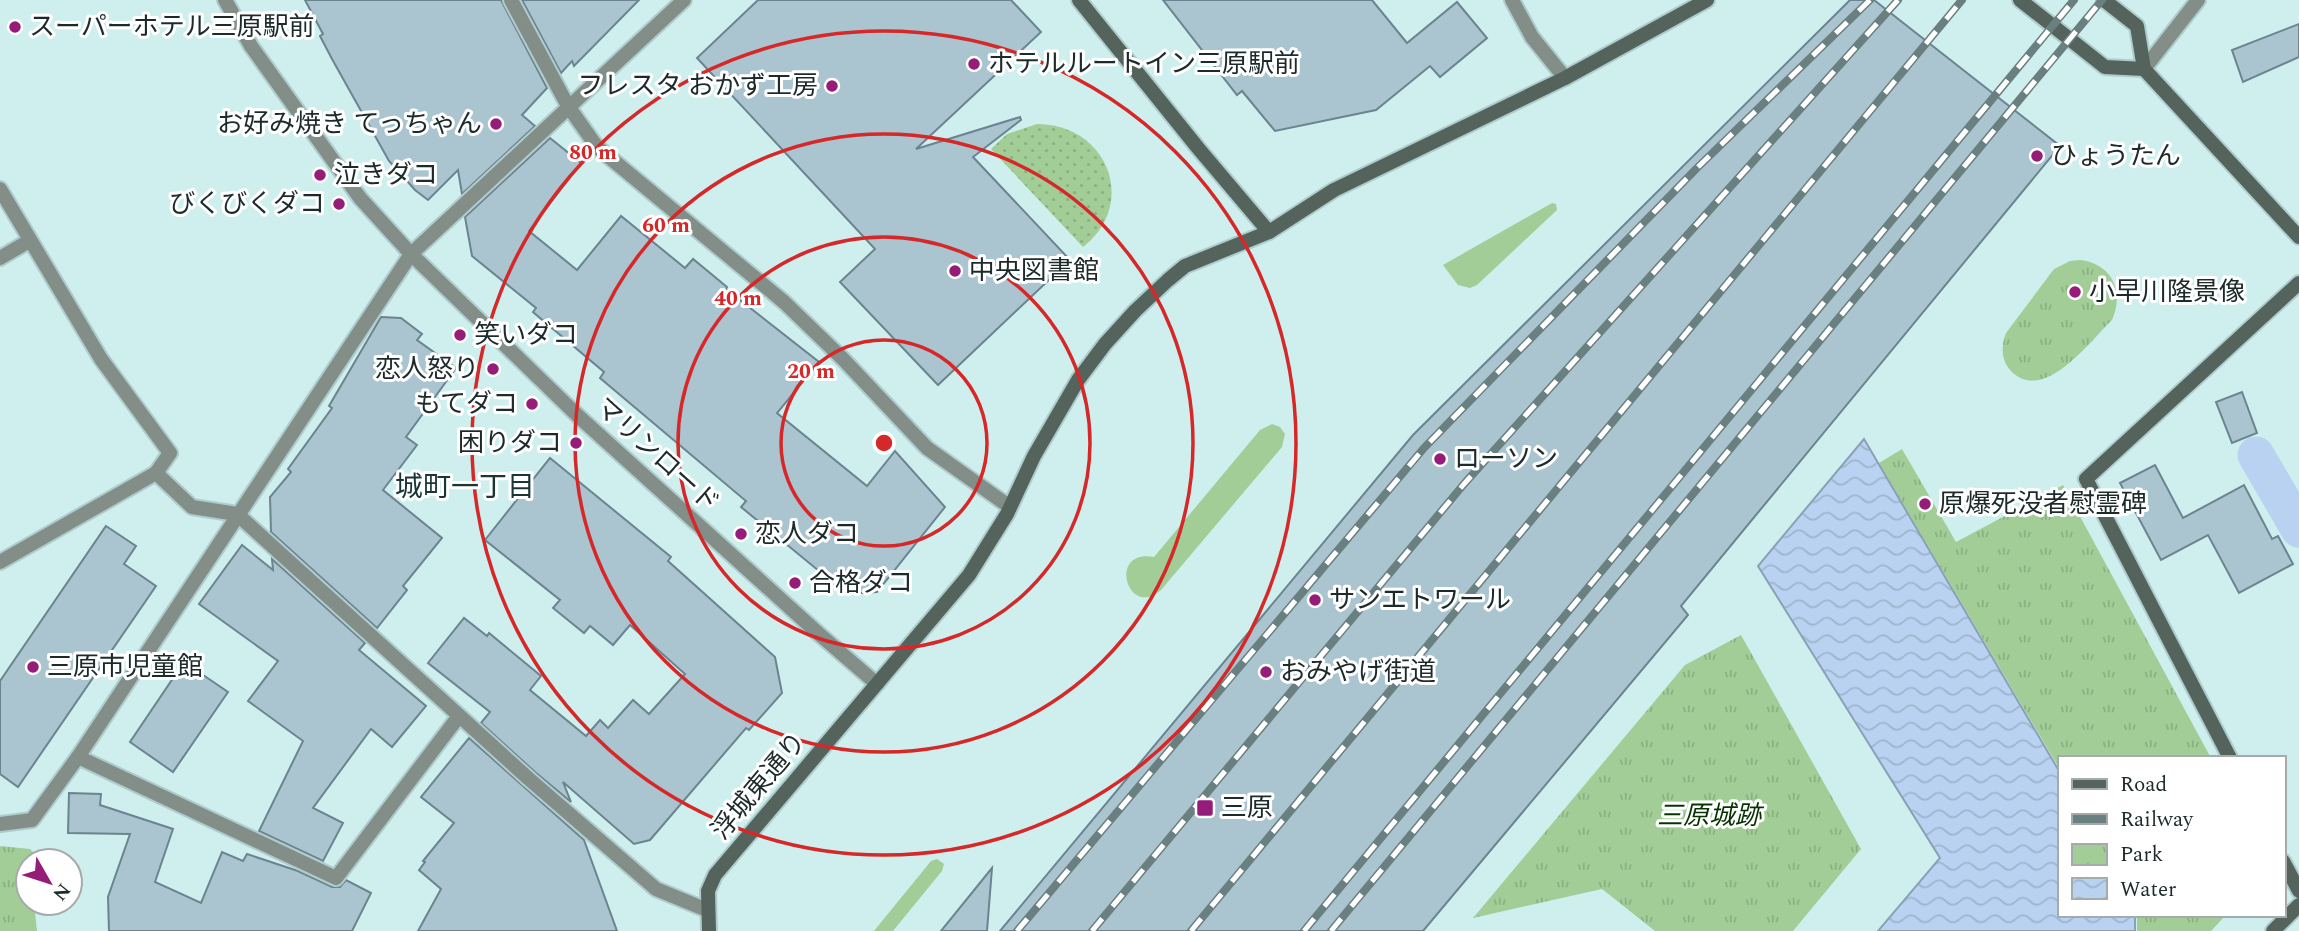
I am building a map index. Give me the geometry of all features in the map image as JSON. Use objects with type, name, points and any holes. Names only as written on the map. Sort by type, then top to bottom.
[{"type":"street","name":"マリンロード","points":[[225,0],[251,47],[360,198],[411,254],[576,414],[809,626],[877,684]]},
{"type":"street","points":[[510,0],[568,106],[597,147],[784,302],[843,359],[927,448],[1010,507]]},
{"type":"street","points":[[0,824],[32,820],[78,757],[411,254],[684,0]]},
{"type":"street","points":[[1079,0],[1269,232]]},
{"type":"street","points":[[1512,0],[1532,37],[1565,78]]},
{"type":"street","name":"浮城東通り","points":[[709,931],[708,891],[715,874],[970,575],[1010,507],[1034,456],[1066,399],[1105,344],[1135,311],[1185,266],[1269,232],[1335,190],[1565,78],[1707,0]]},
{"type":"street","points":[[2020,0],[2105,67],[2144,69]]},
{"type":"street","points":[[2104,0],[2137,26],[2144,69],[2299,237]]},
{"type":"street","points":[[2144,69],[2198,0]]},
{"type":"street","points":[[0,189],[101,359],[170,453],[156,473],[0,562]]},
{"type":"street","points":[[0,258],[30,241]]},
{"type":"street","points":[[2229,756],[2086,479],[2299,284]]},
{"type":"street","points":[[156,473],[192,507],[237,514],[459,716],[656,889],[707,910]]},
{"type":"street","points":[[78,757],[336,878],[459,716]]},
{"type":"street","points":[[2285,865],[2299,891]]},
{"type":"street","points":[[2273,931],[2299,905]]},
{"type":"green space","points":[[1037,124],[1061,127],[1082,137],[1097,151],[1107,169],[1112,189],[1109,209],[1100,229],[1083,247],[991,149],[1007,134]]},
{"type":"green space","points":[[1552,203],[1556,204],[1557,210],[1477,285],[1470,288],[1458,285],[1443,265]]},
{"type":"green space","points":[[2080,260],[2100,267],[2112,280],[2117,299],[2112,320],[2079,355],[2051,376],[2037,380],[2023,379],[2010,370],[2003,357],[2006,333],[2054,269],[2070,261]]},
{"type":"green space","points":[[1272,424],[1280,427],[1285,434],[1282,447],[1161,590],[1149,597],[1139,596],[1131,590],[1127,581],[1130,563],[1139,557],[1154,557],[1260,430]]},
{"type":"green space","points":[[1902,449],[1956,542],[2063,485],[2210,756],[2058,756],[2058,766],[1879,463]]},
{"type":"green space","name":"三原城跡","points":[[1741,635],[1861,849],[1793,931],[1655,931],[1602,889],[1473,918],[1685,665]]},
{"type":"green space","points":[[0,846],[14,847],[14,917],[36,917],[37,931],[0,931]]},
{"type":"green space","points":[[937,859],[944,864],[942,871],[893,931],[874,931],[931,861]]},
{"type":"green space","points":[[2137,917],[2224,917],[2211,931],[2137,931]]},
{"type":"water","points":[[1864,439],[2058,769],[2058,917],[2135,917],[2135,931],[1878,931],[1940,858],[1758,566]]},
{"type":"building","points":[[305,0],[501,0],[547,88],[522,115],[535,126],[462,194],[458,170],[428,200],[415,190],[389,161],[320,36],[323,34]]},
{"type":"building","points":[[522,0],[639,0],[574,66],[572,61],[561,73]]},
{"type":"building","points":[[758,0],[1011,0],[1041,32],[916,149],[1020,117],[1021,120],[973,157],[1070,260],[938,385],[840,282],[875,249],[697,58]]},
{"type":"building","points":[[1163,0],[1372,0],[1407,43],[1457,2],[1487,38],[1440,77],[1430,66],[1376,110],[1275,131],[1242,91],[1237,95]]},
{"type":"building","points":[[1850,0],[1874,0],[2060,146],[1681,606],[1688,615],[1423,931],[1000,931],[1413,435]]},
{"type":"building","points":[[2299,24],[2299,57],[2243,82],[2232,50]]},
{"type":"building","points":[[550,138],[581,163],[529,231],[577,270],[621,216],[685,268],[693,259],[727,287],[726,289],[819,362],[777,413],[867,486],[895,451],[945,507],[877,592],[844,594],[817,573],[819,571],[741,507],[746,501],[600,378],[604,372],[533,312],[536,308],[472,256],[465,217]]},
{"type":"building","points":[[381,317],[401,318],[422,334],[417,340],[456,368],[406,437],[417,445],[383,490],[442,538],[403,586],[407,590],[377,628],[271,532],[270,497],[291,472],[288,469],[332,408],[329,406]]},
{"type":"building","points":[[2242,392],[2257,433],[2232,443],[2216,402]]},
{"type":"building","points":[[550,458],[671,557],[668,561],[775,657],[782,693],[749,730],[746,728],[650,840],[634,844],[563,782],[571,802],[535,772],[481,723],[490,712],[428,663],[464,618],[487,636],[489,633],[541,676],[530,690],[586,736],[600,720],[608,728],[633,700],[649,714],[685,674],[630,625],[613,645],[590,626],[584,633],[553,608],[560,600],[485,540]]},
{"type":"building","points":[[2155,465],[2183,518],[2244,485],[2272,539],[2278,536],[2293,564],[2239,593],[2208,535],[2161,560],[2120,483]]},
{"type":"building","points":[[106,526],[136,546],[124,564],[156,586],[18,787],[0,774],[0,681]]},
{"type":"building","points":[[242,545],[273,570],[272,559],[365,643],[359,650],[426,706],[392,747],[371,729],[313,808],[343,823],[323,861],[259,831],[303,741],[248,701],[278,661],[199,604]]},
{"type":"building","points":[[184,662],[228,692],[173,772],[130,742]]},
{"type":"building","points":[[469,738],[584,840],[617,931],[418,931],[441,889],[419,870],[425,862],[423,861],[454,823],[421,797]]},
{"type":"building","points":[[69,793],[101,794],[100,805],[173,829],[155,882],[201,903],[222,852],[243,861],[247,854],[298,871],[332,887],[340,887],[346,880],[371,893],[352,931],[109,931],[108,897],[130,834],[68,833]]},
{"type":"building","points":[[992,868],[987,931],[941,931]]},
{"type":"waterway","points":[[2256,455],[2299,529]]},
{"type":"railway","points":[[1017,931],[1424,448],[1697,168],[1870,0]]},
{"type":"railway","points":[[1092,931],[1464,484],[1898,0]]},
{"type":"railway","points":[[1191,931],[1962,0]]},
{"type":"railway","points":[[1304,931],[2074,0]]},
{"type":"railway","points":[[1331,931],[2102,0]]},
{"type":"place","name":"スーパーホテル三原駅前","points":[[15,27]]},
{"type":"place","name":"ホテルルートイン三原駅前","points":[[974,64]]},
{"type":"place","name":"フレスタ おかず工房","points":[[832,86]]},
{"type":"place","name":"お好み焼き てっちゃん","points":[[496,124]]},
{"type":"place","name":"ひょうたん","points":[[2037,156]]},
{"type":"place","name":"泣きダコ","points":[[320,175]]},
{"type":"place","name":"びくびくダコ","points":[[339,204]]},
{"type":"place","name":"中央図書館","points":[[955,271]]},
{"type":"place","name":"小早川隆景像","points":[[2075,292]]},
{"type":"place","name":"笑いダコ","points":[[460,335]]},
{"type":"place","name":"恋人怒り","points":[[493,369]]},
{"type":"place","name":"もてダコ","points":[[532,404]]},
{"type":"place","name":"困りダコ","points":[[576,443]]},
{"type":"place","name":"ローソン","points":[[1440,459]]},
{"type":"place","name":"原爆死没者慰霊碑","points":[[1925,504]]},
{"type":"place","name":"恋人ダコ","points":[[741,534]]},
{"type":"place","name":"合格ダコ","points":[[795,583]]},
{"type":"place","name":"サンエトワール","points":[[1315,600]]},
{"type":"place","name":"三原市児童館","points":[[33,667]]},
{"type":"place","name":"おみやげ街道","points":[[1266,672]]},
{"type":"place","name":"三原","points":[[1205,808]]},
{"type":"district","name":"城町一丁目","points":[[465,487]]}]
